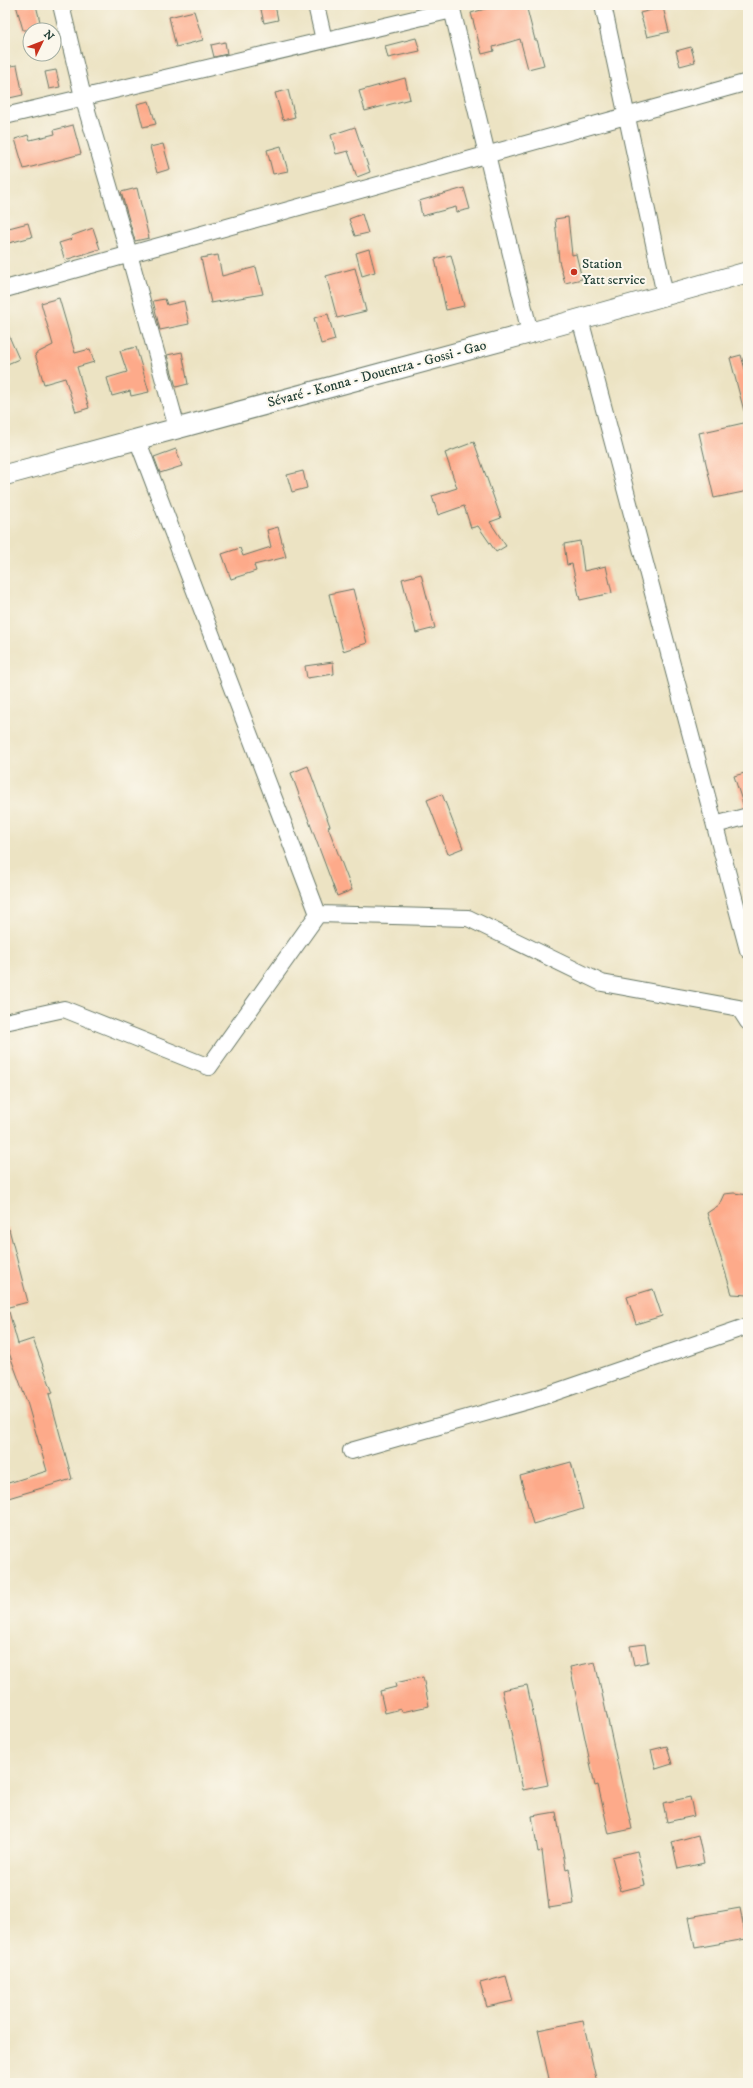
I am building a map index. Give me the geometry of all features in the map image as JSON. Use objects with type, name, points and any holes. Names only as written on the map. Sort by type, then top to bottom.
[{"type":"main road","name":"Sévaré - Konna - Douentza - Gossi - Gao","points":[[5,475],[530,333],[748,272]]},
{"type":"street","points":[[61,5],[83,97],[129,254],[177,428]]},
{"type":"street","points":[[316,5],[324,40]]},
{"type":"street","points":[[603,5],[666,295]]},
{"type":"street","points":[[5,116],[324,40],[452,7],[530,333]]},
{"type":"street","points":[[5,289],[748,82]]},
{"type":"street","points":[[580,319],[748,950]]},
{"type":"street","points":[[137,439],[318,914]]},
{"type":"street","points":[[715,824],[748,816]]},
{"type":"street","points":[[318,914],[468,918],[602,983],[739,1008],[748,1022]]},
{"type":"street","points":[[5,1022],[64,1009],[209,1067],[318,914]]},
{"type":"street","points":[[351,1451],[541,1397],[748,1326]]},
{"type":"building","points":[[16,5],[36,5],[40,22],[22,22],[22,26]]},
{"type":"building","points":[[260,5],[275,5],[278,20],[264,23]]},
{"type":"building","points":[[498,5],[526,5],[535,40],[537,40],[544,65],[528,69],[520,39],[493,47],[494,51],[482,54],[471,13]]},
{"type":"building","points":[[663,7],[669,32],[647,37],[640,13]]},
{"type":"building","points":[[194,11],[203,40],[176,47],[169,17]]},
{"type":"building","points":[[416,38],[420,51],[388,58],[385,46]]},
{"type":"building","points":[[225,42],[227,54],[214,57],[211,45]]},
{"type":"building","points":[[691,47],[695,62],[680,66],[676,51]]},
{"type":"building","points":[[17,65],[23,95],[5,99],[5,67]]},
{"type":"building","points":[[56,70],[60,87],[49,89],[45,72]]},
{"type":"building","points":[[405,78],[410,99],[365,111],[359,91]]},
{"type":"building","points":[[288,90],[295,117],[283,120],[275,93]]},
{"type":"building","points":[[149,101],[156,124],[143,127],[137,104]]},
{"type":"building","points":[[73,125],[81,154],[24,169],[15,139],[28,135],[30,140],[55,134],[54,130]]},
{"type":"building","points":[[355,127],[370,172],[357,177],[348,151],[336,154],[331,135]]},
{"type":"building","points":[[163,144],[170,169],[157,173],[150,147]]},
{"type":"building","points":[[281,146],[288,171],[273,174],[267,150]]},
{"type":"building","points":[[137,188],[149,238],[135,241],[121,192]]},
{"type":"building","points":[[464,188],[470,209],[457,212],[456,207],[422,216],[419,201]]},
{"type":"building","points":[[362,214],[368,233],[355,236],[349,219]]},
{"type":"building","points":[[568,217],[572,255],[576,254],[582,279],[565,283],[559,261],[555,219]]},
{"type":"building","points":[[28,223],[32,237],[5,244],[5,229]]},
{"type":"building","points":[[93,228],[100,249],[65,260],[59,243],[72,239],[71,236]]},
{"type":"building","points":[[369,249],[375,272],[362,276],[356,253]]},
{"type":"building","points":[[218,255],[222,276],[256,267],[263,294],[211,303],[201,258]]},
{"type":"building","points":[[451,255],[464,306],[446,310],[435,259]]},
{"type":"building","points":[[355,268],[366,311],[337,318],[326,276]]},
{"type":"building","points":[[59,298],[75,353],[90,349],[94,362],[77,367],[89,408],[76,412],[65,378],[44,384],[35,354],[53,345],[41,303]]},
{"type":"building","points":[[165,299],[167,305],[184,301],[189,324],[160,330],[153,301]]},
{"type":"building","points":[[328,314],[335,340],[321,344],[314,318]]},
{"type":"building","points":[[5,327],[19,359],[5,365]]},
{"type":"building","points":[[136,347],[149,392],[131,396],[130,391],[112,396],[107,378],[127,372],[120,351]]},
{"type":"building","points":[[182,352],[188,384],[176,387],[167,355]]},
{"type":"building","points":[[741,355],[748,380],[748,410],[744,411],[730,358]]},
{"type":"building","points":[[748,422],[748,491],[714,498],[699,433]]},
{"type":"building","points":[[474,442],[501,518],[490,522],[506,546],[496,552],[478,526],[471,528],[464,506],[438,515],[432,496],[457,488],[445,453]]},
{"type":"building","points":[[176,449],[182,466],[160,473],[154,457]]},
{"type":"building","points":[[303,471],[307,488],[292,492],[287,475]]},
{"type":"building","points":[[278,527],[286,557],[254,565],[256,571],[231,579],[222,554],[240,548],[243,556],[271,547],[267,530]]},
{"type":"building","points":[[580,541],[584,571],[606,566],[612,593],[580,600],[572,564],[567,565],[564,544]]},
{"type":"building","points":[[421,574],[435,628],[416,633],[402,579]]},
{"type":"building","points":[[353,589],[367,643],[343,651],[329,594]]},
{"type":"building","points":[[333,662],[334,674],[307,678],[305,666]]},
{"type":"building","points":[[308,766],[330,826],[328,827],[352,890],[337,896],[291,773]]},
{"type":"building","points":[[748,772],[748,807],[744,807],[734,776]]},
{"type":"building","points":[[442,794],[463,848],[448,854],[427,800]]},
{"type":"building","points":[[734,1193],[748,1195],[748,1295],[732,1294],[707,1213],[719,1205],[724,1194]]},
{"type":"building","points":[[9,1229],[28,1302],[5,1308],[5,1230]]},
{"type":"building","points":[[653,1289],[662,1316],[636,1324],[627,1297]]},
{"type":"building","points":[[5,1312],[9,1312],[18,1344],[33,1339],[53,1393],[49,1394],[72,1479],[5,1499],[5,1484],[47,1471],[27,1402],[5,1342]]},
{"type":"building","points":[[571,1462],[583,1509],[533,1524],[520,1476]]},
{"type":"building","points":[[645,1644],[648,1662],[634,1665],[630,1646]]},
{"type":"building","points":[[595,1662],[632,1829],[609,1834],[598,1785],[595,1786],[570,1667]]},
{"type":"building","points":[[423,1677],[429,1706],[402,1712],[401,1709],[385,1713],[380,1691],[396,1687],[395,1683]]},
{"type":"building","points":[[527,1685],[548,1785],[523,1790],[502,1690]]},
{"type":"building","points":[[667,1746],[672,1764],[656,1769],[651,1750]]},
{"type":"building","points":[[690,1797],[694,1816],[667,1822],[663,1803]]},
{"type":"building","points":[[556,1812],[566,1869],[569,1868],[574,1904],[549,1908],[542,1851],[538,1852],[532,1816]]},
{"type":"building","points":[[698,1835],[704,1863],[678,1869],[672,1842]]},
{"type":"building","points":[[637,1851],[645,1885],[621,1891],[612,1857]]},
{"type":"building","points":[[740,1908],[746,1939],[695,1948],[689,1917]]},
{"type":"building","points":[[506,1976],[513,2001],[487,2007],[480,1983]]},
{"type":"building","points":[[583,2021],[597,2083],[550,2083],[538,2030]]},
{"type":"place","name":"Station Yatt service","points":[[574,272]]}]
